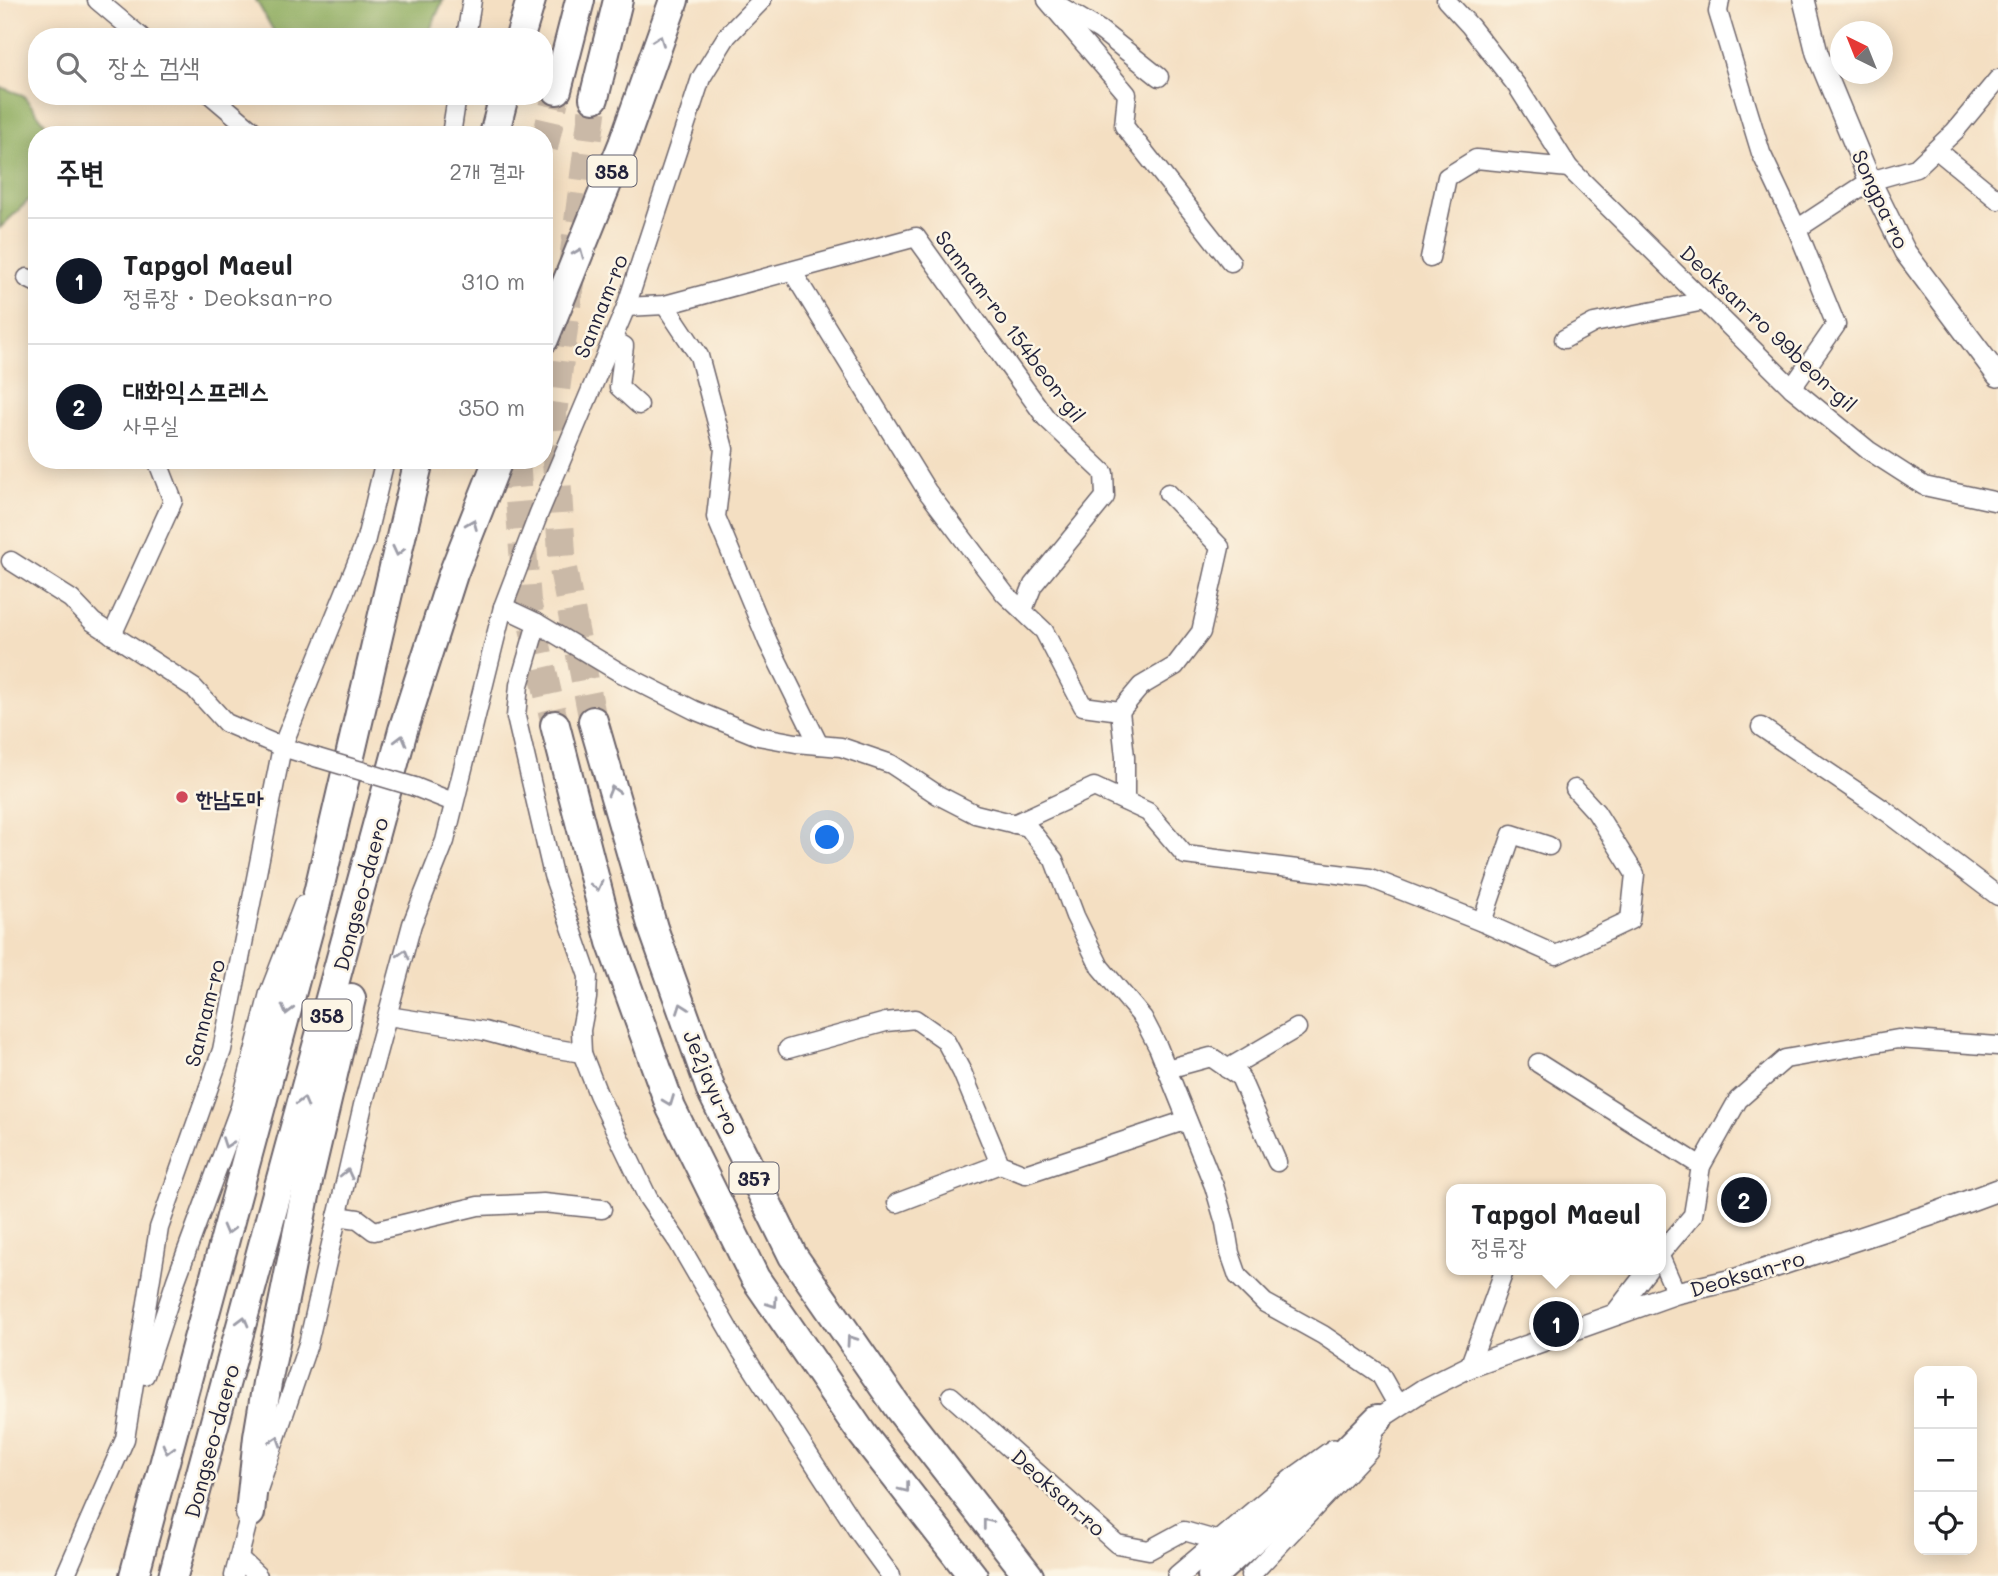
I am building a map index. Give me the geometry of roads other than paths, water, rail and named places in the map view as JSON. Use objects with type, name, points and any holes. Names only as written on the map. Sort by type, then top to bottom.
[{"type":"highway","points":[[523,28],[531,0]]},
{"type":"highway","points":[[556,90],[580,0]]},
{"type":"highway","points":[[594,98],[618,0]]},
{"type":"highway","name":"358","points":[[553,317],[623,144],[674,0]]},
{"type":"highway","points":[[496,126],[502,105]]},
{"type":"highway","name":"Dongseo-daero","points":[[134,1576],[313,915],[417,469]]},
{"type":"highway","name":"Dongseo-daero","points":[[173,1576],[404,730],[453,574],[494,469]]},
{"type":"highway","name":"Je2jayu-ro","points":[[593,721],[653,928],[711,1090],[793,1256],[899,1409],[1029,1576]]},
{"type":"highway","name":"357","points":[[555,725],[611,942],[671,1108],[755,1278],[863,1435],[973,1576]]},
{"type":"highway","points":[[250,1513],[262,1410],[309,1176],[377,895],[383,809]]},
{"type":"highway","points":[[1212,1576],[1388,1412]]},
{"type":"street","points":[[97,0],[130,28]]},
{"type":"street","points":[[467,28],[472,0]]},
{"type":"street","name":"Sannam-ro","points":[[234,1576],[250,1513],[308,1344],[363,1105],[412,923],[445,841],[503,607],[544,500],[626,307],[701,78],[727,36],[762,0]]},
{"type":"street","points":[[1048,0],[1100,30],[1159,77]]},
{"type":"street","points":[[1048,0],[1127,94],[1124,126],[1231,262]]},
{"type":"street","name":"Deoksan-ro 99beon-gil","points":[[1446,0],[1471,26],[1517,86],[1569,167],[1792,387],[1868,450],[1924,486],[1998,502]]},
{"type":"street","points":[[1720,0],[1718,12],[1761,153],[1797,229],[1836,325],[1792,387]]},
{"type":"street","name":"Songpa-ro","points":[[1804,0],[1817,52],[1870,181],[1905,252],[1998,376]]},
{"type":"street","points":[[1797,229],[1870,181],[1916,168],[1937,150],[1998,79]]},
{"type":"street","points":[[223,105],[247,126]]},
{"type":"street","points":[[453,126],[456,105]]},
{"type":"street","points":[[1937,150],[1998,200]]},
{"type":"street","points":[[1430,258],[1447,177],[1476,159],[1569,167]]},
{"type":"street","name":"Sannam-ro 154beon-gil","points":[[626,307],[665,305],[916,237],[1046,418],[1104,473],[1105,496],[1033,585],[1023,611]]},
{"type":"street","points":[[792,271],[927,491],[1006,594],[1044,631],[1083,706],[1120,711]]},
{"type":"street","points":[[1564,339],[1594,323],[1704,301]]},
{"type":"street","points":[[665,305],[699,356],[724,449],[716,517],[768,642],[819,745]]},
{"type":"street","points":[[612,339],[624,346],[619,387],[639,405]]},
{"type":"street","points":[[112,635],[173,501],[161,469]]},
{"type":"street","name":"Sannam-ro","points":[[65,1576],[125,1439],[159,1228],[222,1050],[282,747],[365,543],[383,469]]},
{"type":"street","points":[[1125,801],[1125,757],[1120,711],[1141,685],[1175,666],[1201,632],[1220,547],[1168,493]]},
{"type":"street","points":[[10,562],[71,599],[93,622],[194,688],[226,723],[282,747],[415,787],[453,802]]},
{"type":"street","points":[[503,607],[537,623],[619,672],[694,710],[758,736],[841,747],[891,764],[938,796],[975,814],[1028,828],[1054,860],[1075,916],[1100,967],[1143,1018],[1167,1069],[1214,1186],[1238,1276],[1265,1303],[1323,1335],[1380,1374],[1388,1412],[1369,1450],[1250,1576]]},
{"type":"street","points":[[537,623],[519,685],[516,717],[553,875],[588,975],[581,1030],[582,1053],[598,1094],[648,1198],[678,1242],[740,1349],[858,1531],[891,1576]]},
{"type":"street","points":[[1761,727],[1887,812],[1998,895]]},
{"type":"street","points":[[1014,824],[1094,787],[1148,812],[1185,855],[1370,878],[1482,922],[1556,955],[1630,920],[1635,874],[1596,812],[1575,789]]},
{"type":"street","points":[[125,1439],[160,1325],[240,1107],[269,993],[335,823]]},
{"type":"street","points":[[1482,922],[1512,834],[1549,846]]},
{"type":"street","points":[[388,1016],[484,1031],[539,1046],[582,1053]]},
{"type":"street","points":[[788,1049],[886,1022],[915,1019],[945,1040],[962,1072],[1000,1164]]},
{"type":"street","points":[[1227,1069],[1297,1028]]},
{"type":"street","points":[[1666,1247],[1693,1215],[1701,1166],[1738,1100],[1785,1059],[1898,1039],[1998,1046]]},
{"type":"street","points":[[1167,1069],[1211,1057],[1240,1077],[1277,1162]]},
{"type":"street","points":[[1538,1063],[1701,1166]]},
{"type":"street","points":[[897,1203],[1000,1164],[1025,1174],[1187,1120]]},
{"type":"street","name":"Deoksan-ro","points":[[1178,1576],[1292,1480],[1388,1412],[1469,1367],[1676,1293],[1737,1279],[1998,1190]]},
{"type":"street","points":[[337,1216],[358,1219],[374,1231],[478,1206],[544,1203],[602,1209]]},
{"type":"street","points":[[1666,1270],[1676,1293]]},
{"type":"street","points":[[1469,1367],[1503,1275]]},
{"type":"street","points":[[1614,1314],[1644,1275]]},
{"type":"street","name":"Deoksan-ro","points":[[951,1396],[1117,1544],[1149,1550],[1184,1531],[1219,1541]]},
{"type":"street","points":[[239,1558],[258,1576]]},
{"type":"tunnel","points":[[549,126],[557,90]]},
{"type":"tunnel","points":[[593,721],[563,569],[553,414],[594,98]]},
{"type":"tunnel","points":[[517,469],[527,601],[555,725]]},
{"type":"place","name":"한남도마","points":[[182,797]]},
{"type":"place","name":"대화익스프레스","points":[[1744,1200]]},
{"type":"place","name":"Tapgol Maeul","points":[[1556,1324]]}]
